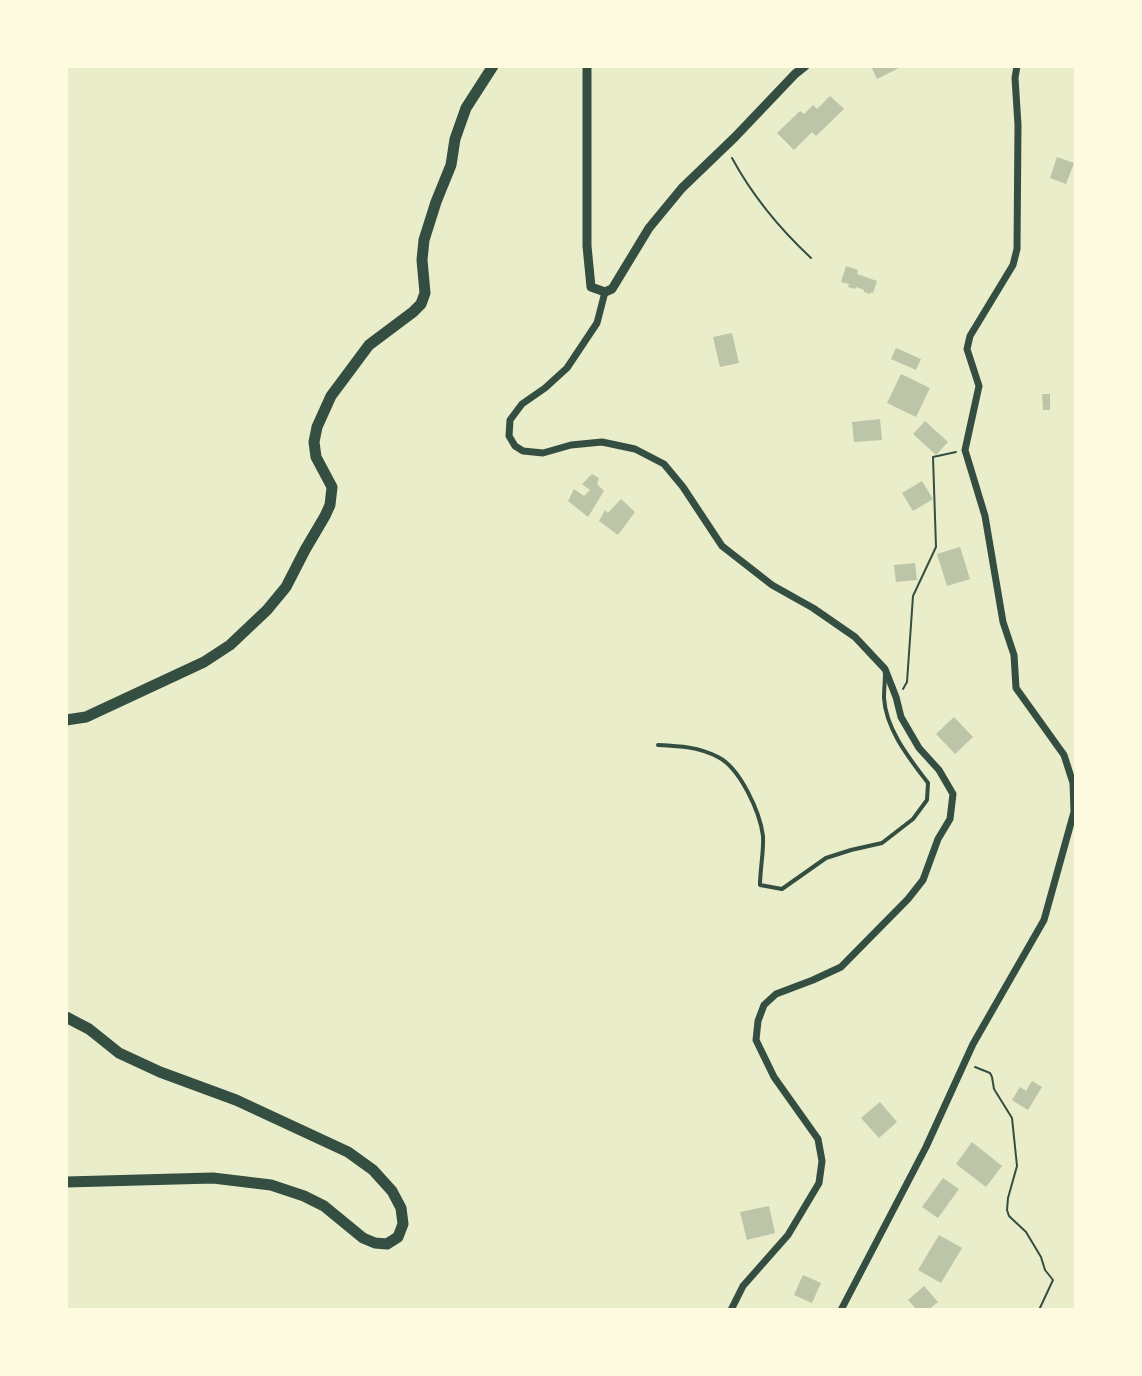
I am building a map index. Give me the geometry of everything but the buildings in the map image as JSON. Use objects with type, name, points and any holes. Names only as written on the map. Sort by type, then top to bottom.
[{"type":"main road","points":[[66,720],[86,717],[204,662],[230,645],[286,587],[330,505],[332,487],[316,457],[314,442],[317,427],[331,396],[369,345],[421,304],[425,293],[424,240],[451,165],[455,139],[466,108],[493,66]]},
{"type":"main road","points":[[66,1017],[89,1029],[119,1053],[236,1100],[348,1152],[373,1170],[392,1191],[401,1208],[403,1224],[398,1237],[387,1244],[375,1243],[363,1238],[324,1206],[271,1185],[213,1178],[66,1182]]},
{"type":"street","points":[[587,66],[587,246],[591,287],[605,292],[612,289],[649,228],[674,198],[805,66]]},
{"type":"street","points":[[841,1310],[926,1147],[973,1044],[1044,920],[1074,812],[1073,783],[1064,755],[1016,688],[1014,655],[1003,622],[985,516],[965,450],[979,386],[967,349],[970,336],[1013,265],[1017,249],[1017,66]]},
{"type":"street","points":[[605,292],[597,323],[567,368],[522,404],[510,420],[509,436],[515,446],[523,451],[543,453],[571,445],[602,442],[635,449],[664,464],[722,546],[772,585],[855,637],[885,669],[901,717],[919,748],[939,770],[953,794],[950,819],[938,839],[923,880],[908,899],[841,967],[776,994],[764,1005],[756,1040],[774,1077],[818,1139],[822,1161],[819,1183],[804,1209],[788,1235],[743,1286],[731,1310]]},
{"type":"lane","points":[[658,745],[692,747],[722,758],[742,781],[754,802],[763,837],[760,885],[782,889],[826,858],[882,843],[913,819],[927,800],[928,783],[893,729],[884,701],[885,669]]},
{"type":"path","points":[[725,147],[746,185],[811,258]]},
{"type":"path","points":[[897,703],[907,682],[913,596],[936,547],[933,457],[965,450]]},
{"type":"path","points":[[965,1062],[990,1073],[994,1089],[1012,1118],[1017,1166],[1007,1210],[1009,1216],[1026,1232],[1053,1280],[1039,1310]]}]
